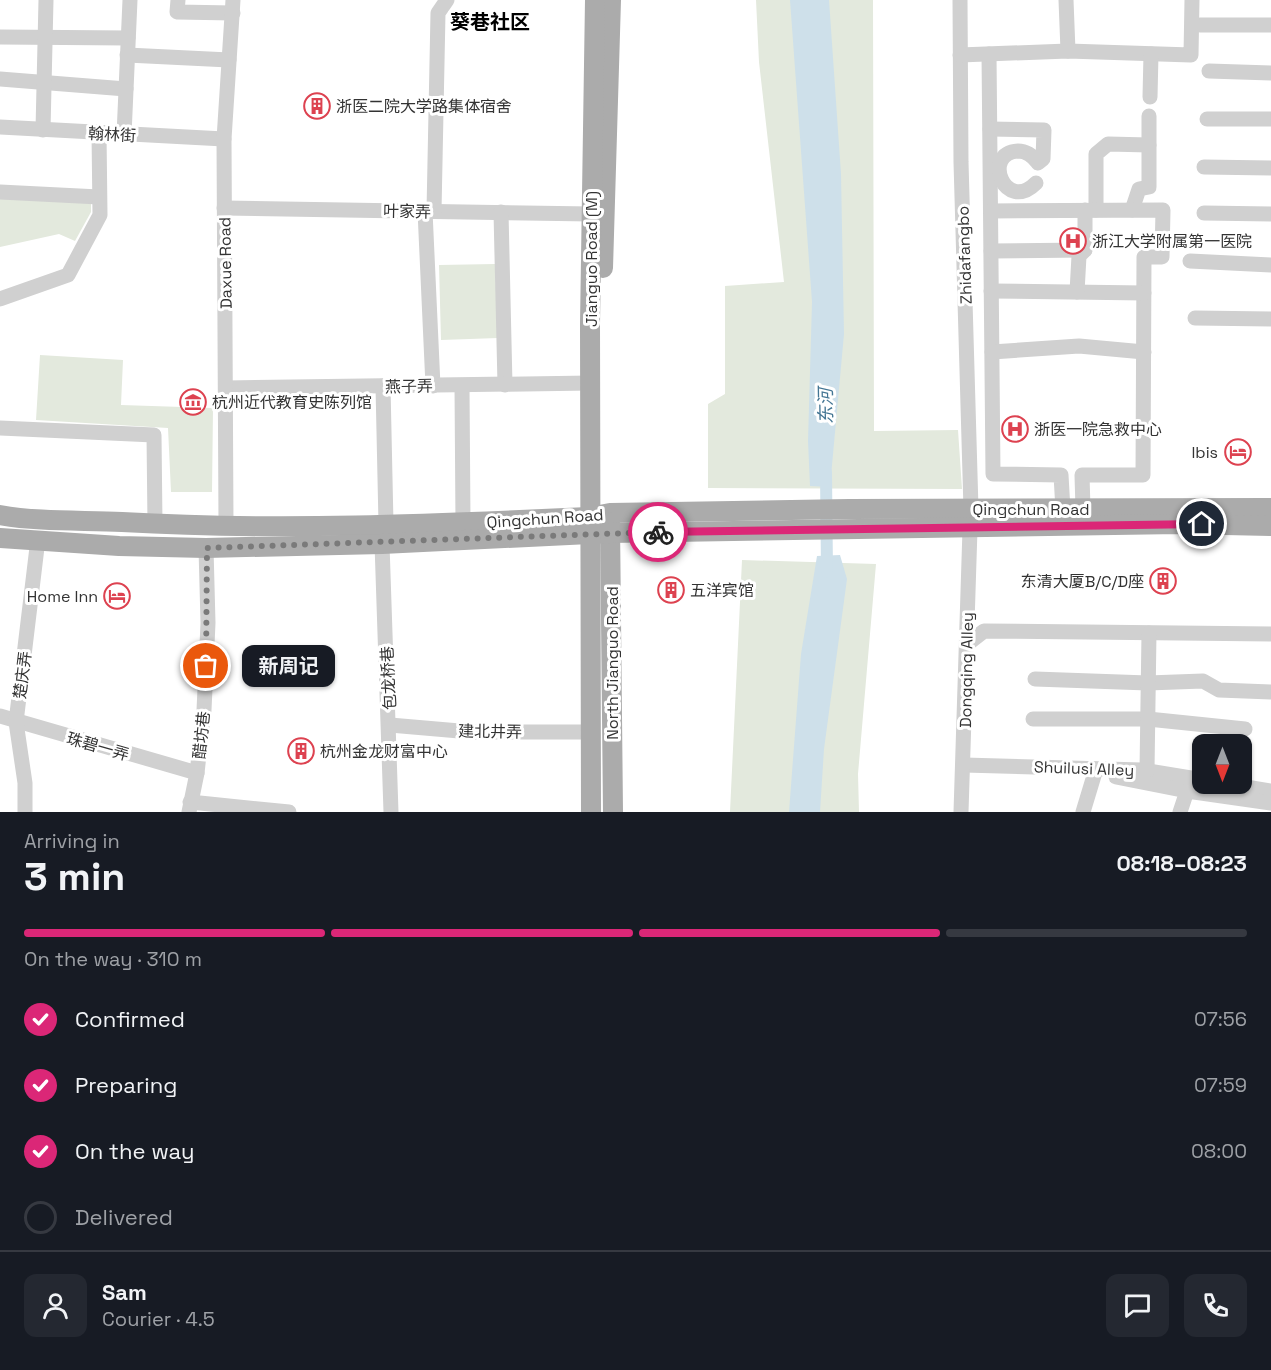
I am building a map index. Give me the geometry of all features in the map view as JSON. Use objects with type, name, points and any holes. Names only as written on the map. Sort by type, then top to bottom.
[{"type":"main road","name":"Jianguo Road (M)","points":[[590,525],[591,214],[595,0]]},
{"type":"main road","name":"Jianguo Road (M)","points":[[610,523],[601,500],[600,410],[611,0]]},
{"type":"main road","name":"Qingchun Road","points":[[610,523],[795,530],[848,519],[971,509],[1271,508]]},
{"type":"main road","name":"Qingchun Road","points":[[2,537],[118,546],[207,548],[382,544],[610,523],[795,510],[848,519],[970,529],[1179,524],[1271,526]]},
{"type":"main road","name":"Qingchun Road","points":[[1,515],[155,524],[590,525]]},
{"type":"main road","name":"North Jianguo Road","points":[[610,523],[613,812]]},
{"type":"main road","name":"North Jianguo Road","points":[[590,525],[591,812]]},
{"type":"street","points":[[43,130],[46,0]]},
{"type":"street","points":[[124,135],[130,0]]},
{"type":"street","points":[[178,0],[177,12],[233,6]]},
{"type":"street","points":[[433,386],[430,211],[438,13],[447,0]]},
{"type":"street","points":[[583,0],[595,0]]},
{"type":"street","name":"Zhidafangbo","points":[[960,0],[971,509]]},
{"type":"street","points":[[1066,0],[1068,51]]},
{"type":"street","points":[[960,55],[1068,51],[1191,55],[1192,0]]},
{"type":"street","name":"Daxue Road","points":[[226,525],[224,139],[233,6]]},
{"type":"street","points":[[1200,25],[1271,25]]},
{"type":"street","points":[[0,37],[128,38]]},
{"type":"street","points":[[989,54],[990,129],[995,174],[991,211],[993,474],[1061,475],[1063,510]]},
{"type":"street","points":[[1150,97],[1151,54]]},
{"type":"street","points":[[128,55],[229,60]]},
{"type":"street","points":[[1209,71],[1271,73]]},
{"type":"street","points":[[0,79],[126,89]]},
{"type":"street","points":[[1132,210],[1138,189],[1149,187],[1149,116]]},
{"type":"street","points":[[1207,119],[1271,119]]},
{"type":"street","name":"翰林街","points":[[0,128],[224,139]]},
{"type":"street","points":[[990,129],[1044,130],[1043,159],[1038,163],[1029,153],[1016,151],[1010,153],[1001,162],[995,174]]},
{"type":"street","points":[[0,299],[68,275],[100,215],[99,134]]},
{"type":"street","points":[[1077,292],[1079,256],[1084,249],[1096,154],[1108,144],[1149,145]]},
{"type":"street","points":[[1204,167],[1271,168]]},
{"type":"street","points":[[995,174],[1005,186],[1017,191],[1036,183]]},
{"type":"street","points":[[1017,191],[1018,211]]},
{"type":"street","points":[[0,192],[99,197]]},
{"type":"street","name":"叶家弄","points":[[224,208],[591,214]]},
{"type":"street","points":[[991,211],[1163,210],[1162,257],[1144,257],[1143,475],[1082,475],[1083,509]]},
{"type":"street","points":[[501,212],[505,385]]},
{"type":"street","points":[[1204,213],[1271,214]]},
{"type":"street","points":[[991,251],[1084,249]]},
{"type":"street","points":[[1190,261],[1271,265]]},
{"type":"street","points":[[992,291],[1144,293]]},
{"type":"street","points":[[1195,318],[1271,319]]},
{"type":"street","points":[[992,352],[1079,346],[1144,352]]},
{"type":"street","name":"燕子弄","points":[[226,388],[591,383]]},
{"type":"street","points":[[383,386],[386,524]]},
{"type":"street","points":[[462,386],[463,523]]},
{"type":"street","points":[[0,428],[154,435],[155,524]]},
{"type":"street","points":[[1013,481],[1061,481]]},
{"type":"street","points":[[1082,483],[1129,483]]},
{"type":"street","name":"Dongqing Alley","points":[[961,812],[970,529]]},
{"type":"street","name":"楚庆弄","points":[[25,812],[25,783],[16,722],[38,538]]},
{"type":"street","name":"包龙桥巷","points":[[382,544],[390,724],[390,812]]},
{"type":"street","name":"醋坊巷","points":[[189,807],[197,773],[208,623],[207,548]]},
{"type":"street","points":[[966,645],[984,631],[1271,634]]},
{"type":"street","points":[[1147,771],[1149,633]]},
{"type":"street","points":[[1035,679],[1148,683],[1203,681],[1219,690],[1271,692]]},
{"type":"street","name":"珠碧一弄","points":[[0,716],[197,773]]},
{"type":"street","points":[[1034,719],[1148,719],[1245,729]]},
{"type":"street","name":"建北井弄","points":[[390,724],[471,732],[591,732]]},
{"type":"street","name":"Shuilusi Alley","points":[[964,765],[1147,771],[1192,778]]},
{"type":"street","points":[[1083,812],[1095,770],[1186,790],[1271,803]]},
{"type":"street","points":[[1252,788],[1271,791]]},
{"type":"street","points":[[1180,812],[1186,790]]},
{"type":"street","points":[[189,807],[289,812]]},
{"type":"shaded area","points":[[756,0],[873,0],[874,431],[958,430],[962,489],[708,488],[708,404],[725,394],[725,286],[784,282],[759,62]]},
{"type":"shaded area","points":[[0,192],[91,197],[91,212],[75,241],[59,234],[0,247]]},
{"type":"shaded area","points":[[495,264],[498,338],[441,340],[439,265]]},
{"type":"shaded area","points":[[40,355],[123,360],[121,405],[213,408],[212,492],[171,492],[168,428],[36,420]]},
{"type":"shaded area","points":[[742,560],[876,564],[858,774],[859,812],[730,812]]},
{"type":"water","points":[[790,0],[829,0],[841,174],[844,334],[830,487],[810,486],[808,441],[812,302]]},
{"type":"water","points":[[840,555],[847,579],[824,749],[820,812],[789,812],[801,654],[817,556]]},
{"type":"waterway","name":"东河","points":[[826,472],[827,572]]},
{"type":"way so far","points":[[206,666],[207,548],[382,544],[658,532]]},
{"type":"place","name":"浙医二院大学路集体宿舍","points":[[317,106]]},
{"type":"place","name":"浙江大学附属第一医院","points":[[1073,241]]},
{"type":"place","name":"杭州近代教育史陈列馆","points":[[193,402]]},
{"type":"place","name":"浙医一院急救中心","points":[[1015,429]]},
{"type":"place","name":"Ibis","points":[[1238,452]]},
{"type":"place","name":"东清大厦B/C/D座","points":[[1163,581]]},
{"type":"place","name":"五洋宾馆","points":[[671,590]]},
{"type":"place","name":"Home Inn","points":[[117,596]]},
{"type":"place","name":"新周记","points":[[206,666]]},
{"type":"place","name":"杭州金龙财富中心","points":[[301,751]]},
{"type":"district","name":"葵巷社区","points":[[490,22]]},
{"type":"route","points":[[658,532],[1202,524]]}]
